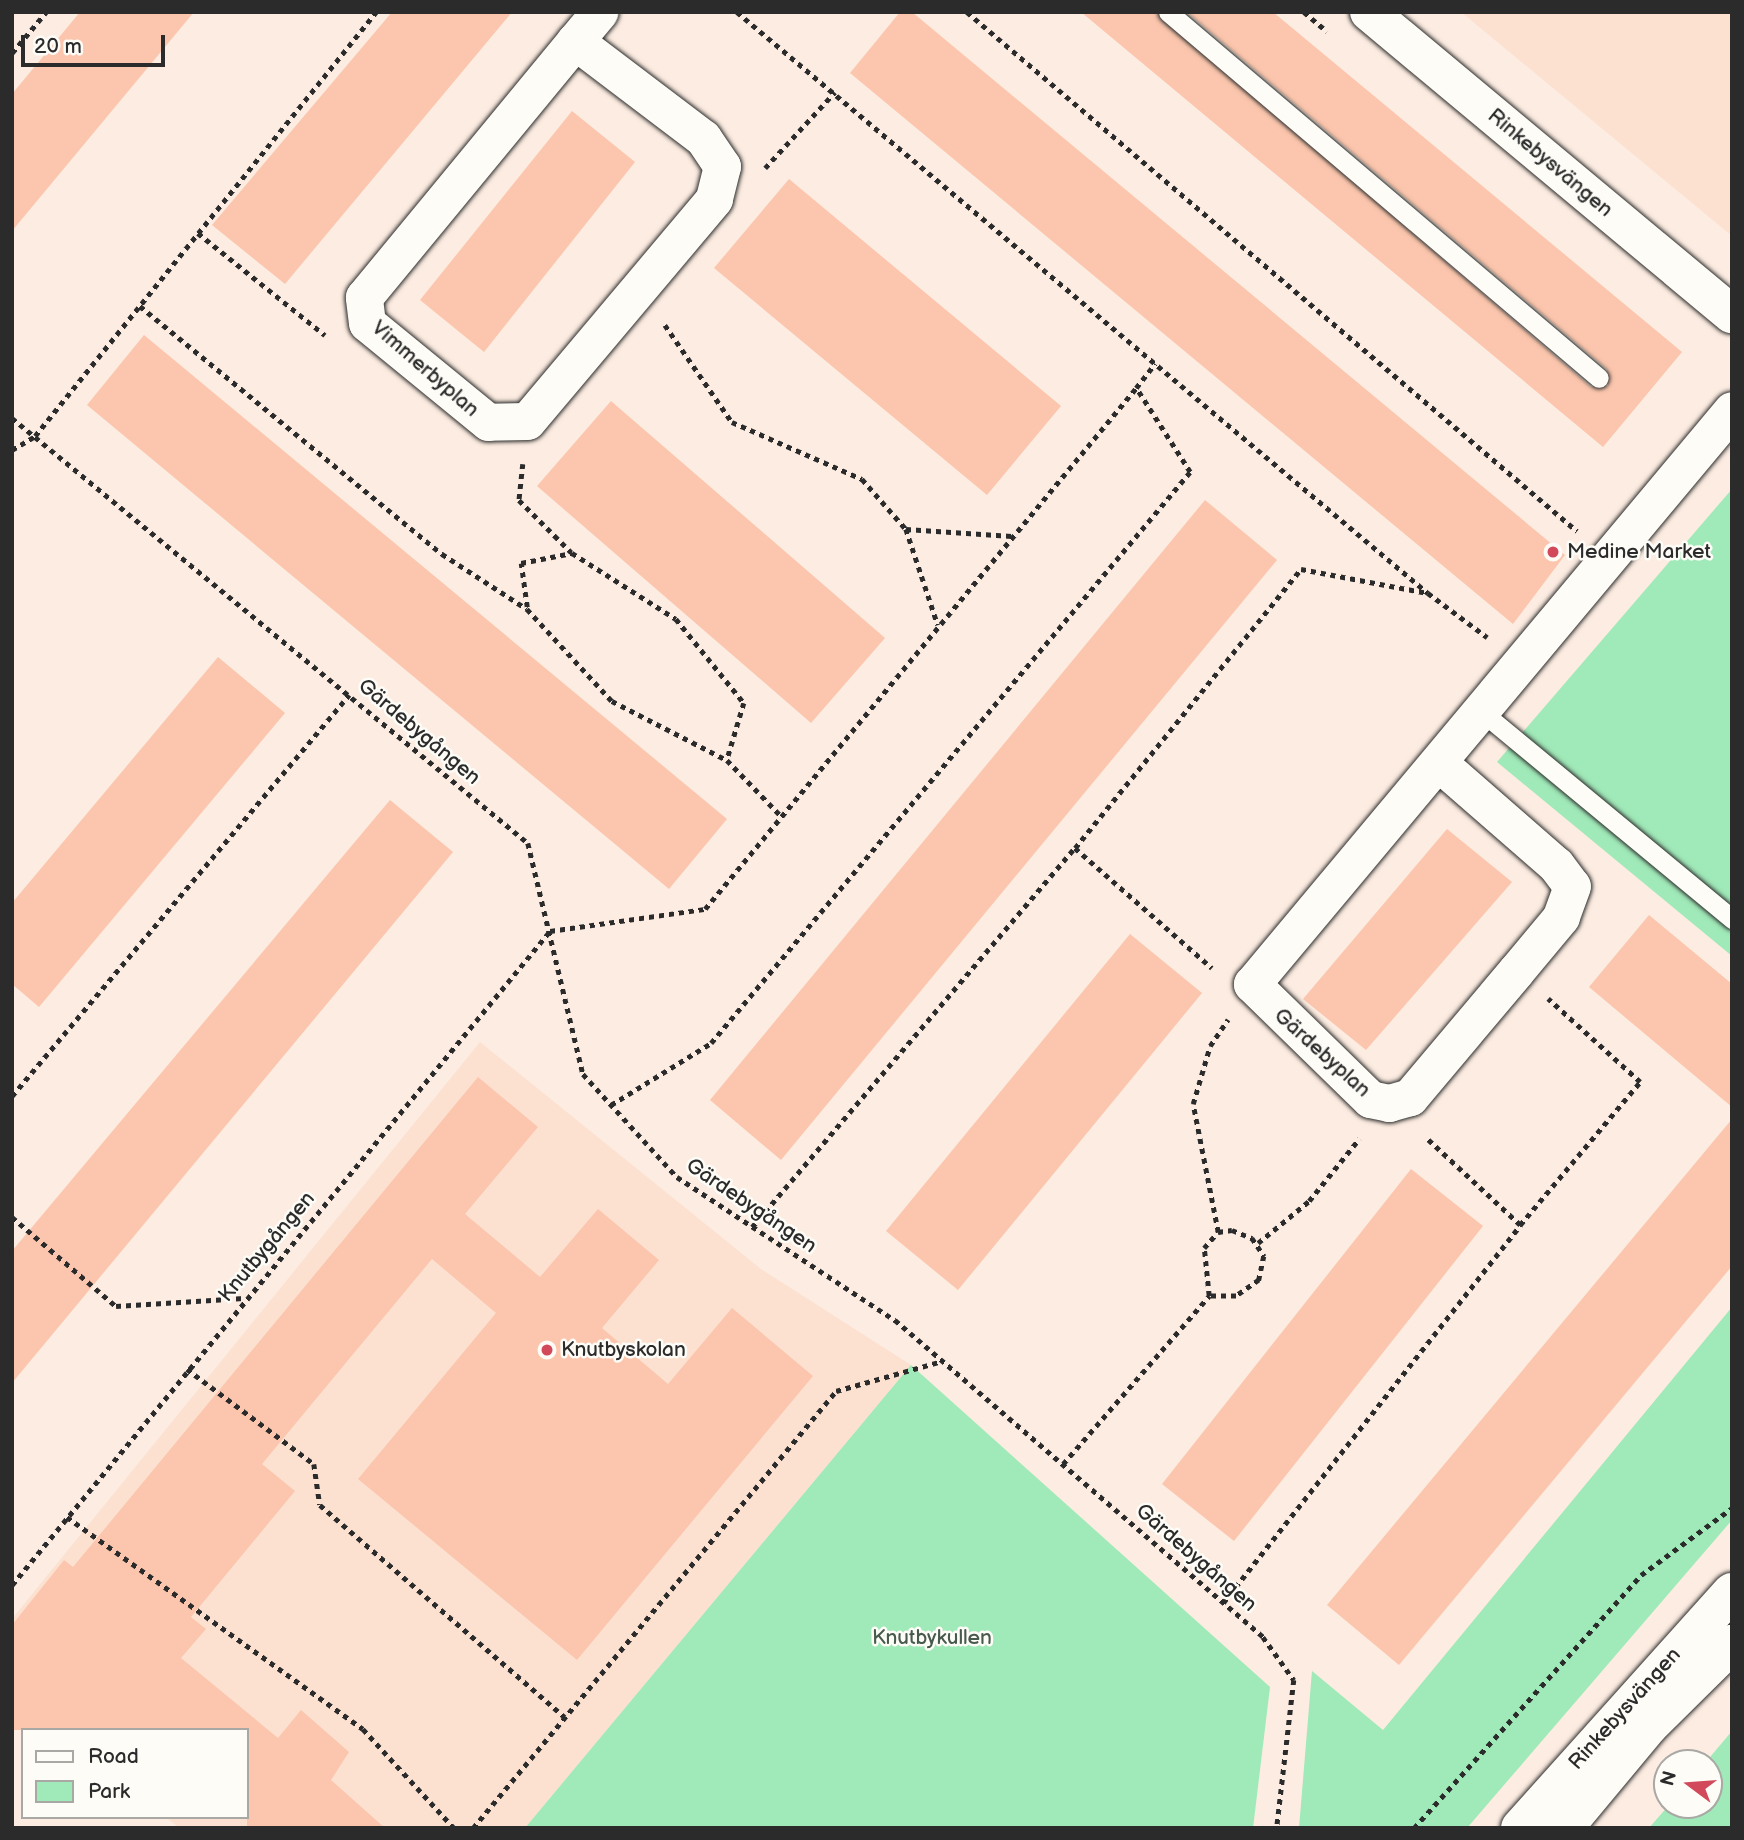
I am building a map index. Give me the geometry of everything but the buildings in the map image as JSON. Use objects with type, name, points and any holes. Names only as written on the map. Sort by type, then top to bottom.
[{"type":"street","name":"Vimmerbyplan","points":[[527,421],[488,422],[467,410],[367,323],[364,297],[599,12]]},
{"type":"street","name":"Rinkebysvängen","points":[[1368,12],[1732,314]]},
{"type":"street","points":[[527,421],[714,198],[722,166],[703,138],[575,41]]},
{"type":"street","points":[[1252,984],[1611,559],[1732,410]]},
{"type":"street","name":"Gärdebyplan","points":[[1252,984],[1370,1098],[1389,1103],[1410,1097],[1561,917],[1572,886],[1556,865],[1439,763]]},
{"type":"street","name":"Rinkebysvängen","points":[[1520,1828],[1732,1592]]},
{"type":"street","name":"Rinkebysvängen","points":[[1564,1828],[1649,1726],[1732,1644]]},
{"type":"lane","points":[[1168,12],[1599,377]]},
{"type":"lane","points":[[1482,712],[1732,919]]},
{"type":"path","points":[[12,53],[46,12]]},
{"type":"path","points":[[12,450],[35,436],[376,12]]},
{"type":"path","points":[[737,12],[1428,593],[1523,663]]},
{"type":"path","points":[[967,12],[1611,559]]},
{"type":"path","points":[[722,166],[768,168],[835,92]]},
{"type":"path","points":[[198,233],[334,342],[367,323]]},
{"type":"path","points":[[639,287],[732,422],[862,479],[906,529],[938,625]]},
{"type":"path","points":[[140,306],[442,554],[527,609],[612,701],[727,760],[781,816]]},
{"type":"path","points":[[550,931],[705,909],[1155,364]]},
{"type":"path","points":[[611,1105],[711,1043],[1190,472],[1136,388]]},
{"type":"path","name":"Gärdebygången","points":[[12,418],[528,843],[583,1074],[677,1177],[895,1320],[1263,1637],[1294,1679],[1277,1828]]},
{"type":"path","points":[[527,421],[519,500],[572,553],[676,619],[744,703],[727,760]]},
{"type":"path","points":[[906,529],[1012,536]]},
{"type":"path","points":[[527,609],[521,563],[572,553]]},
{"type":"path","points":[[752,1227],[1075,848],[1301,569],[1428,593]]},
{"type":"path","points":[[12,1096],[349,695]]},
{"type":"path","points":[[1075,848],[1214,969],[1252,984],[1210,1046],[1193,1104],[1217,1232],[1200,1260],[1209,1296]]},
{"type":"path","name":"Knutbygången","points":[[12,1585],[245,1298],[550,931]]},
{"type":"path","points":[[1223,1602],[1520,1225],[1640,1082],[1516,971]]},
{"type":"path","points":[[1258,1243],[1309,1201],[1389,1103],[1520,1225]]},
{"type":"path","points":[[12,1217],[116,1306],[245,1298]]},
{"type":"path","points":[[1063,1464],[1209,1296],[1236,1296],[1259,1280],[1264,1256],[1258,1243],[1233,1230],[1217,1232]]},
{"type":"path","points":[[473,1828],[836,1391],[942,1361]]},
{"type":"path","points":[[187,1369],[314,1464],[320,1505],[565,1717]]},
{"type":"path","points":[[1414,1828],[1642,1576],[1732,1508]]},
{"type":"path","points":[[67,1517],[363,1729],[454,1828]]},
{"type":"shaded area","points":[[1461,12],[1732,12],[1732,236]]},
{"type":"shaded area","name":"Knutbyskolan","points":[[480,1042],[761,1269],[911,1365],[525,1828],[179,1828],[168,1819],[248,1819],[248,1728],[12,1692],[12,1619]]},
{"type":"green space","points":[[1732,489],[1732,956],[1497,762]]},
{"type":"green space","points":[[1732,1307],[1732,1520],[1467,1828],[1299,1828],[1312,1671],[1383,1730]]},
{"type":"green space","name":"Knutbykullen","points":[[911,1365],[1270,1687],[1253,1828],[525,1828]]},
{"type":"green space","points":[[1732,1731],[1732,1828],[1649,1828],[1657,1819],[1723,1819],[1723,1749],[1717,1749]]},
{"type":"place","name":"Medine Market","points":[[1553,552]]},
{"type":"place","name":"Knutbyskolan","points":[[547,1350]]}]
